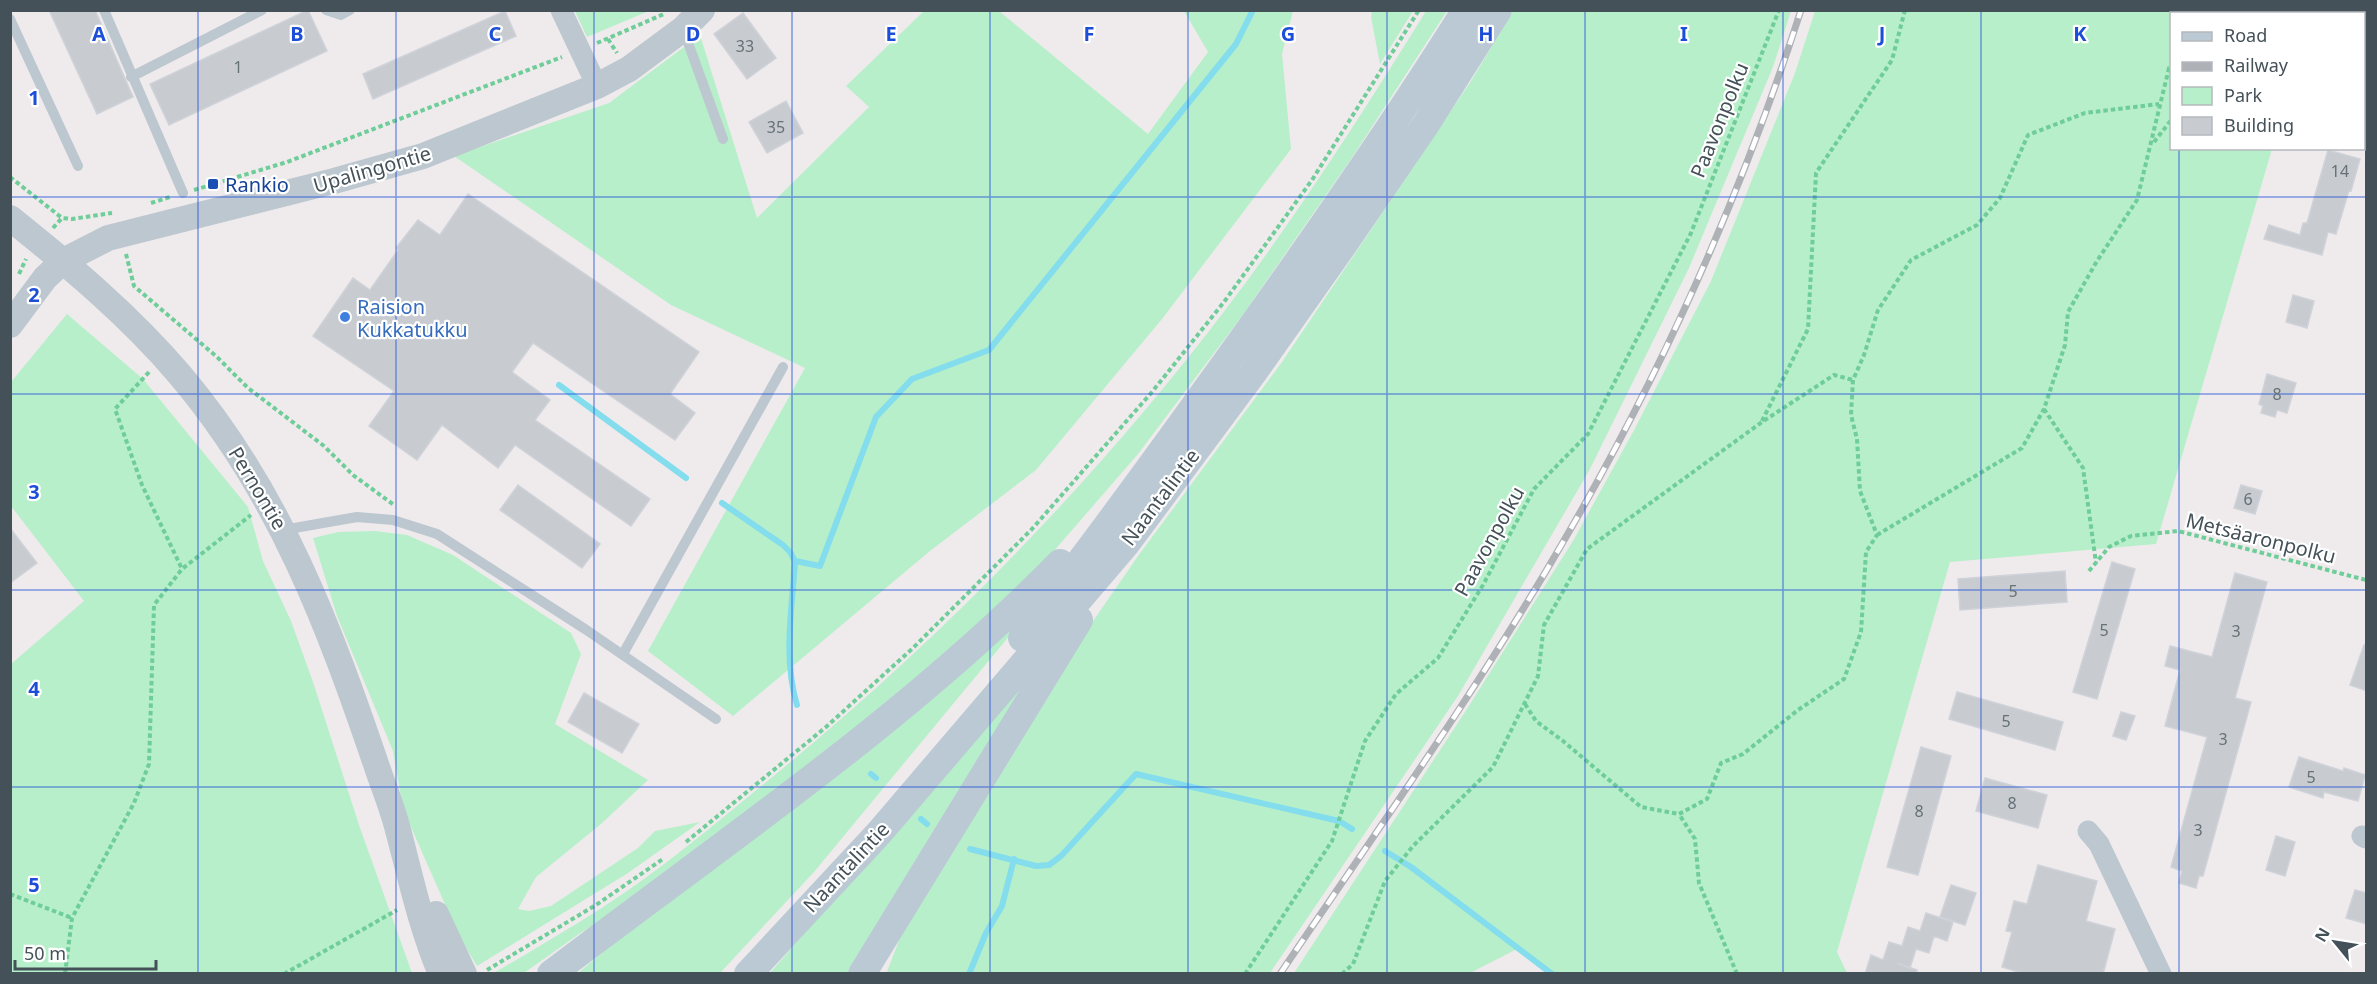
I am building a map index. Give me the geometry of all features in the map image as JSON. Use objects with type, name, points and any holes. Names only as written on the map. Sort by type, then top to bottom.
[{"type":"main road","name":"Naantalintie","points":[[748,974],[981,690],[1143,478],[1326,222],[1402,111],[1466,10]]},
{"type":"main road","name":"Naantalintie","points":[[773,945],[886,825],[1126,544],[1339,251],[1426,124],[1498,10]]},
{"type":"main road","points":[[551,974],[778,804],[957,661],[1022,602],[1143,478]]},
{"type":"main road","points":[[862,974],[1126,544]]},
{"type":"street","points":[[561,10],[597,86]]},
{"type":"street","name":"Upalingontie","points":[[10,325],[45,278],[63,261],[95,244],[118,235],[334,181],[423,156],[597,86],[629,69],[676,20],[702,10]]},
{"type":"street","name":"Pernontie","points":[[10,218],[114,306],[181,376],[220,426],[283,530],[326,622],[398,829],[414,898],[441,974]]},
{"type":"street","name":"Pernontie","points":[[398,829],[476,972]]},
{"type":"street","points":[[2088,831],[2099,844],[2161,974]]},
{"type":"lane","points":[[104,10],[183,193]]},
{"type":"lane","points":[[131,77],[262,10]]},
{"type":"lane","points":[[326,10],[341,15],[350,10]]},
{"type":"lane","points":[[10,19],[78,166]]},
{"type":"lane","points":[[676,20],[723,139]]},
{"type":"lane","points":[[623,654],[783,367]]},
{"type":"lane","points":[[283,530],[357,517],[393,520],[437,534],[623,654],[716,719]]},
{"type":"path","points":[[683,844],[826,727],[913,648],[1032,529],[1152,392],[1224,302],[1312,180],[1419,10]]},
{"type":"path","name":"Paavonpolku","points":[[1245,974],[1332,841],[1365,741],[1396,694],[1438,658],[1483,585],[1534,489],[1588,434],[1691,232],[1779,10]]},
{"type":"path","points":[[1762,422],[1808,329],[1816,173],[1892,60],[1905,10]]},
{"type":"path","points":[[140,206],[287,162],[580,50],[676,20]]},
{"type":"path","points":[[1525,704],[1536,722],[1563,741],[1641,807],[1679,814],[1707,798],[1721,763],[1743,754],[1798,710],[1844,679],[1861,632],[1866,552],[1877,535],[2022,448],[2044,409],[2065,345],[2068,312],[2097,261],[2137,200],[2152,145],[2159,104],[2170,68]]},
{"type":"path","points":[[1877,535],[1860,491],[1857,439],[1851,415],[1853,380],[1864,355],[1878,310],[1911,260],[1977,225],[2000,198],[2028,135],[2085,113],[2159,104]]},
{"type":"path","points":[[2152,145],[2170,122]]},
{"type":"path","points":[[10,177],[62,218],[72,219],[118,211]]},
{"type":"path","points":[[16,279],[26,259],[62,218]]},
{"type":"path","points":[[124,247],[134,286],[217,357],[248,388],[324,446],[353,475],[402,510]]},
{"type":"path","points":[[158,375],[152,369],[115,409],[142,484],[182,569]]},
{"type":"path","points":[[1342,974],[1353,964],[1385,881],[1413,846],[1493,767],[1538,676],[1544,625],[1587,549],[1762,422],[1834,375],[1853,380]]},
{"type":"path","points":[[2044,409],[2083,468],[2096,563]]},
{"type":"path","points":[[65,974],[72,918],[134,803],[149,764],[154,605],[182,569],[256,511]]},
{"type":"path","name":"Metsäaronpolku","points":[[2089,571],[2109,547],[2131,536],[2178,531],[2367,580]]},
{"type":"path","points":[[1679,814],[1695,839],[1699,883],[1737,974]]},
{"type":"path","points":[[476,972],[586,911],[664,858]]},
{"type":"path","points":[[10,894],[72,918]]},
{"type":"path","points":[[284,974],[402,907]]},
{"type":"green space","points":[[575,11],[649,11],[587,37]]},
{"type":"green space","points":[[924,11],[999,11],[1148,134],[1208,52],[1184,11],[1293,11],[1282,54],[1291,149],[1162,319],[1036,470],[930,551],[733,716],[648,651],[805,368],[671,305],[454,156],[609,103],[700,35],[757,218],[869,107],[846,86]]},
{"type":"green space","points":[[1372,11],[1413,11],[1380,64],[1371,17]]},
{"type":"green space","points":[[1426,11],[1447,11],[1351,159],[1242,316],[1138,454],[1040,567],[881,711],[618,910],[524,973],[492,974],[610,902],[697,839],[899,667],[1016,553],[1127,432],[1229,305],[1331,160]]},
{"type":"green space","points":[[1513,11],[1791,11],[1773,67],[1689,268],[1590,469],[1458,696],[1270,973],[886,974],[900,938],[1091,624],[1138,556],[1282,362],[1471,81]]},
{"type":"green space","points":[[1815,11],[2336,11],[2170,12],[2170,150],[2272,150],[2156,544],[1950,562],[1837,952],[1847,973],[1552,973],[1517,949],[1470,973],[1294,973],[1465,712],[1573,541],[1633,432],[1711,281],[1795,73]]},
{"type":"green space","points":[[67,314],[143,379],[248,507],[263,561],[291,621],[360,828],[412,973],[11,973],[11,664],[84,601],[11,506],[11,382]]},
{"type":"green space","points":[[375,531],[407,535],[453,555],[571,633],[581,654],[555,724],[648,780],[601,824],[536,877],[518,909],[529,911],[551,906],[638,848],[655,831],[700,822],[628,873],[477,966],[459,936],[403,809],[393,751],[337,616],[313,538],[338,532]]},
{"type":"green space","points":[[1018,621],[1020,623],[814,872],[720,973],[577,974],[643,918]]},
{"type":"green space","points":[[1039,664],[853,973],[769,974]]},
{"type":"building","points":[[49,10],[95,10],[133,97],[97,114]]},
{"type":"building","points":[[308,10],[327,51],[169,125],[150,84]]},
{"type":"building","points":[[505,11],[516,36],[373,99],[363,74]]},
{"type":"building","points":[[743,13],[776,58],[747,79],[714,34]]},
{"type":"building","points":[[786,101],[803,133],[767,153],[749,122]]},
{"type":"building","points":[[2328,150],[2360,159],[2336,234],[2328,232],[2322,255],[2264,239],[2269,225],[2300,235],[2303,223],[2307,223]]},
{"type":"building","points":[[468,194],[699,352],[670,394],[695,413],[675,440],[533,343],[512,372],[550,400],[535,420],[650,499],[631,526],[515,445],[498,468],[442,425],[417,460],[369,426],[394,391],[313,336],[353,278],[370,290],[398,250],[396,248],[418,220],[440,235]]},
{"type":"building","points":[[2293,295],[2314,301],[2307,328],[2286,322]]},
{"type":"building","points":[[2267,374],[2296,383],[2287,413],[2277,410],[2275,417],[2261,413],[2263,406],[2259,404]]},
{"type":"building","points":[[518,485],[600,544],[582,568],[500,510]]},
{"type":"building","points":[[2241,485],[2262,491],[2255,514],[2234,508]]},
{"type":"building","points":[[10,528],[37,563],[10,583]]},
{"type":"building","points":[[2112,562],[2135,569],[2097,699],[2073,692]]},
{"type":"building","points":[[2065,571],[2067,602],[1960,610],[1958,579]]},
{"type":"building","points":[[2235,573],[2267,582],[2235,698],[2251,702],[2203,876],[2199,876],[2196,888],[2179,883],[2182,871],[2171,867],[2207,737],[2165,726],[2180,670],[2165,666],[2170,646],[2212,657]]},
{"type":"building","points":[[2364,645],[2367,645],[2367,691],[2350,685]]},
{"type":"building","points":[[1957,692],[2063,722],[2055,750],[1949,719]]},
{"type":"building","points":[[584,693],[639,724],[622,753],[568,722]]},
{"type":"building","points":[[2121,712],[2135,716],[2126,740],[2113,736]]},
{"type":"building","points":[[1921,747],[1951,756],[1918,875],[1887,867]]},
{"type":"building","points":[[2299,757],[2343,771],[2344,768],[2365,775],[2358,801],[2324,792],[2323,798],[2289,787]]},
{"type":"building","points":[[1985,778],[2047,795],[2038,828],[1976,811]]},
{"type":"building","points":[[2276,836],[2295,842],[2285,876],[2266,870]]},
{"type":"building","points":[[2038,865],[2097,881],[2086,921],[2115,929],[2103,974],[2025,974],[2002,967],[2012,932],[2006,931],[2014,901],[2027,904]]},
{"type":"building","points":[[1951,885],[1976,893],[1965,925],[1940,917]]},
{"type":"building","points":[[2355,890],[2367,893],[2367,924],[2346,918]]},
{"type":"building","points":[[1926,913],[1953,922],[1947,941],[1934,936],[1929,953],[1916,949],[1910,968],[1917,970],[1916,974],[1865,974],[1871,955],[1883,960],[1889,942],[1902,946],[1908,927],[1920,931]]},
{"type":"waterway","points":[[797,705],[789,652],[795,561],[820,566],[876,417],[912,379],[989,350],[1236,44],[1253,10]]},
{"type":"waterway","points":[[559,385],[686,478]]},
{"type":"waterway","points":[[722,503],[783,545],[795,561]]},
{"type":"waterway","points":[[871,774],[876,778]]},
{"type":"waterway","points":[[970,849],[1036,866],[1049,865],[1061,856],[1136,774],[1339,821],[1352,829]]},
{"type":"waterway","points":[[921,819],[927,824]]},
{"type":"waterway","points":[[1385,851],[1411,867],[1552,974]]},
{"type":"waterway","points":[[969,974],[986,933],[1002,906],[1014,859]]},
{"type":"railway","points":[[1280,974],[1493,657],[1595,485],[1630,420],[1695,286],[1752,149],[1801,10]]},
{"type":"place","name":"Rankio","points":[[213,184]]},
{"type":"place","name":"Raision Kukkatukku","points":[[345,317]]}]
